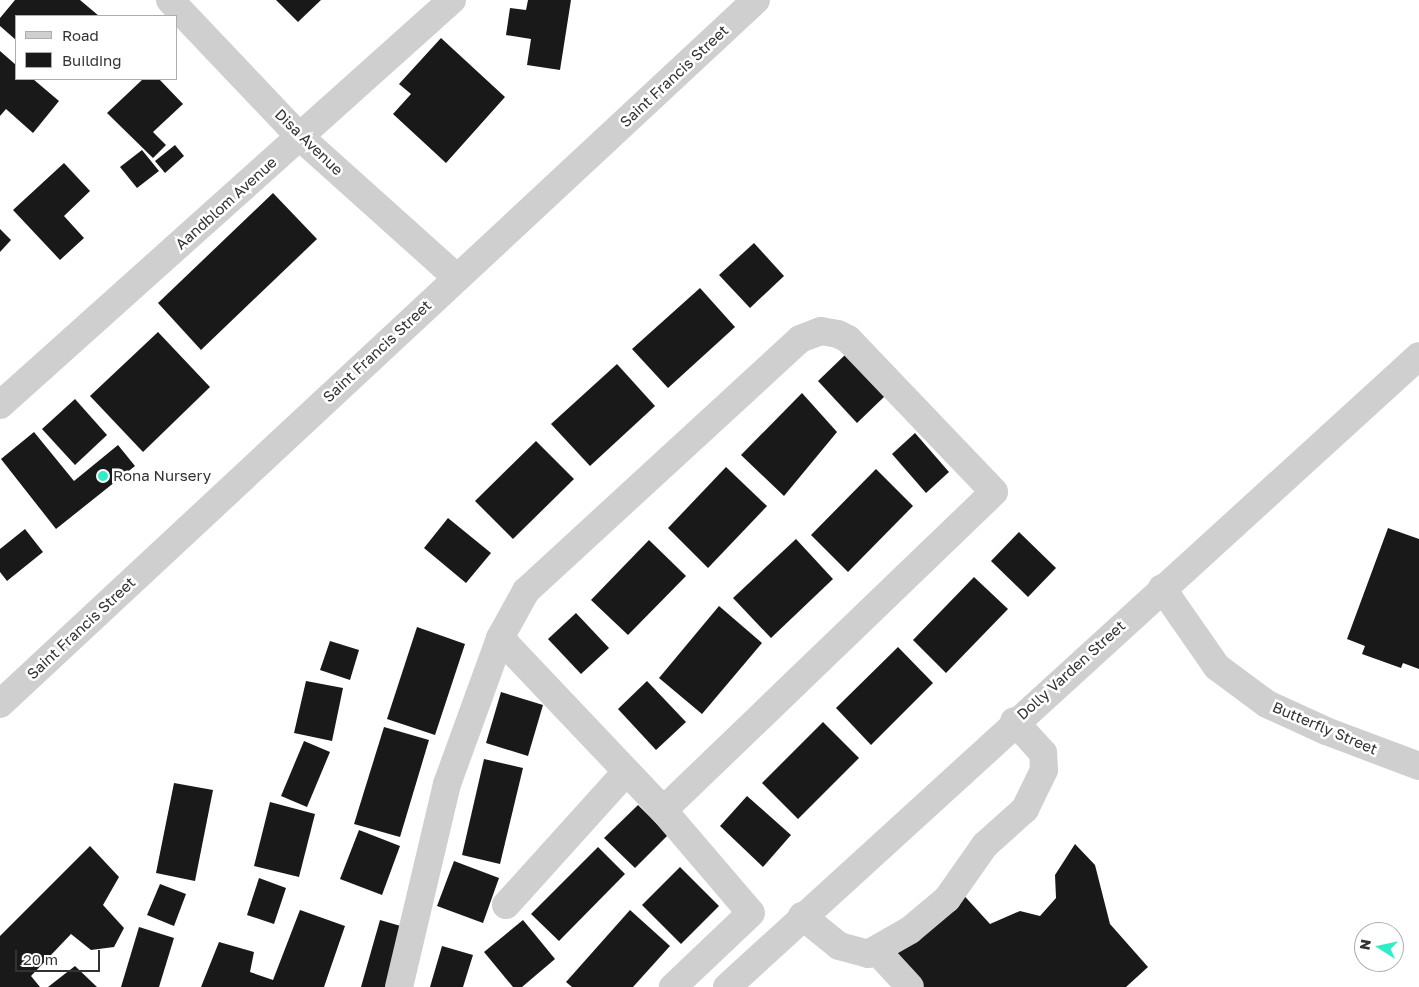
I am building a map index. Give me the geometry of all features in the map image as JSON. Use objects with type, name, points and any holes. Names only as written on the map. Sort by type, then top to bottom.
[{"type":"street","name":"Disa Avenue","points":[[170,0],[300,137],[456,277]]},
{"type":"street","name":"Aandblom Avenue","points":[[0,405],[452,0]]},
{"type":"street","name":"Saint Francis Street","points":[[0,704],[456,277],[756,0]]},
{"type":"street","points":[[399,987],[447,784],[500,638],[526,591],[800,339],[821,331],[848,338],[994,492],[663,810]]},
{"type":"street","name":"Dolly Varden Street","points":[[726,987],[1014,721],[1415,366]]},
{"type":"street","name":"Butterfly Street","points":[[1162,588],[1217,667],[1268,704],[1326,732],[1419,766]]},
{"type":"street","points":[[500,638],[663,810],[751,913],[673,987]]},
{"type":"street","points":[[802,916],[839,946],[868,954],[910,930],[947,899],[986,845],[1025,809],[1044,770],[1043,753],[1014,721]]},
{"type":"street","points":[[506,905],[626,772]]},
{"type":"street","points":[[876,950],[910,987]]},
{"type":"building","points":[[15,0],[80,0],[98,15],[15,15],[15,39],[0,26],[0,18]]},
{"type":"building","points":[[276,0],[321,0],[298,22]]},
{"type":"building","points":[[528,0],[571,0],[560,70],[527,65],[531,39],[506,35],[510,8],[526,10]]},
{"type":"building","points":[[441,38],[505,97],[446,163],[393,114],[411,94],[399,84]]},
{"type":"building","points":[[0,51],[15,64],[15,80],[34,80],[59,101],[33,133],[6,109],[0,116]]},
{"type":"building","points":[[142,80],[160,80],[183,104],[153,132],[166,145],[153,158],[107,113]]},
{"type":"building","points":[[175,145],[184,156],[165,173],[155,161]]},
{"type":"building","points":[[142,150],[159,171],[137,188],[120,167]]},
{"type":"building","points":[[64,163],[90,191],[64,216],[84,238],[60,260],[13,210]]},
{"type":"building","points":[[273,193],[317,239],[201,350],[158,303]]},
{"type":"building","points":[[0,229],[11,240],[0,252]]},
{"type":"building","points":[[754,243],[784,276],[750,308],[719,275]]},
{"type":"building","points":[[700,288],[735,327],[668,388],[632,349]]},
{"type":"building","points":[[158,332],[210,387],[143,452],[90,396]]},
{"type":"building","points":[[846,354],[885,396],[857,423],[818,381]]},
{"type":"building","points":[[617,364],[655,406],[590,466],[551,424]]},
{"type":"building","points":[[802,393],[837,432],[784,496],[741,455]]},
{"type":"building","points":[[75,399],[107,435],[75,465],[42,429]]},
{"type":"building","points":[[34,432],[74,481],[118,445],[135,466],[56,529],[1,459]]},
{"type":"building","points":[[915,433],[949,472],[926,493],[892,454]]},
{"type":"building","points":[[536,441],[574,479],[513,539],[475,501]]},
{"type":"building","points":[[726,467],[767,506],[708,568],[668,528]]},
{"type":"building","points":[[876,469],[913,506],[848,572],[811,535]]},
{"type":"building","points":[[448,518],[491,553],[466,583],[424,548]]},
{"type":"building","points":[[1388,528],[1419,539],[1419,669],[1403,663],[1401,668],[1362,654],[1365,646],[1347,639]]},
{"type":"building","points":[[25,529],[43,552],[7,581],[0,572],[0,549]]},
{"type":"building","points":[[1019,532],[1056,568],[1028,597],[991,561]]},
{"type":"building","points":[[796,539],[833,579],[771,638],[733,598]]},
{"type":"building","points":[[649,540],[686,576],[628,635],[591,600]]},
{"type":"building","points":[[974,577],[1008,609],[946,673],[913,640]]},
{"type":"building","points":[[719,606],[762,643],[702,714],[659,678]]},
{"type":"building","points":[[576,613],[609,648],[581,674],[548,639]]},
{"type":"building","points":[[417,627],[465,644],[435,735],[387,719]]},
{"type":"building","points":[[330,641],[359,650],[350,680],[320,670]]},
{"type":"building","points":[[898,647],[933,683],[871,745],[836,708]]},
{"type":"building","points":[[306,681],[343,688],[332,741],[294,733]]},
{"type":"building","points":[[647,681],[686,722],[656,750],[618,709]]},
{"type":"building","points":[[501,692],[543,705],[528,756],[486,743]]},
{"type":"building","points":[[823,722],[859,758],[798,819],[762,783]]},
{"type":"building","points":[[384,727],[429,740],[400,837],[354,824]]},
{"type":"building","points":[[304,741],[330,752],[307,807],[281,796]]},
{"type":"building","points":[[484,759],[523,768],[500,864],[462,855]]},
{"type":"building","points":[[174,783],[213,790],[195,881],[156,873]]},
{"type":"building","points":[[747,796],[791,835],[763,867],[720,826]]},
{"type":"building","points":[[270,802],[315,814],[299,877],[254,866]]},
{"type":"building","points":[[638,805],[668,835],[635,868],[604,838]]},
{"type":"building","points":[[359,830],[400,846],[382,895],[340,879]]},
{"type":"building","points":[[1075,844],[1095,865],[1110,924],[1148,967],[1126,987],[913,987],[886,957],[959,890],[990,924],[1020,911],[1040,916],[1056,898],[1055,875]]},
{"type":"building","points":[[90,846],[119,877],[103,905],[124,928],[114,947],[91,950],[71,934],[31,976],[40,987],[0,987],[0,936]]},
{"type":"building","points":[[598,847],[625,874],[559,941],[531,914]]},
{"type":"building","points":[[454,861],[499,878],[483,923],[437,906]]},
{"type":"building","points":[[680,867],[719,906],[681,944],[642,905]]},
{"type":"building","points":[[259,878],[286,888],[274,924],[247,915]]},
{"type":"building","points":[[160,884],[186,894],[174,926],[147,915]]},
{"type":"building","points":[[300,910],[345,926],[324,987],[201,987],[219,942],[254,952],[250,972],[273,980]]},
{"type":"building","points":[[630,910],[670,946],[633,987],[572,987],[566,982]]},
{"type":"building","points":[[380,920],[411,929],[394,987],[361,987]]},
{"type":"building","points":[[523,920],[555,959],[522,987],[513,987],[484,952]]},
{"type":"building","points":[[139,927],[174,938],[159,987],[121,987]]},
{"type":"building","points":[[442,946],[473,955],[463,987],[430,987]]},
{"type":"building","points":[[75,966],[97,987],[48,987]]},
{"type":"place","name":"Rona Nursery","points":[[103,476]]}]
